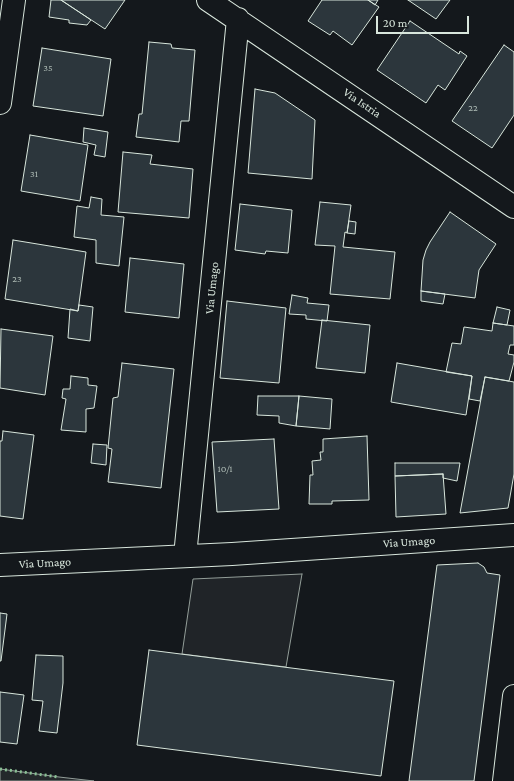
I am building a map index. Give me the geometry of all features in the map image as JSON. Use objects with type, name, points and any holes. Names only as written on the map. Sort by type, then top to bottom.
[{"type":"street","points":[[0,103],[14,0]]},
{"type":"street","name":"Via Istria","points":[[208,0],[514,207]]},
{"type":"street","name":"Via Umago","points":[[185,556],[238,19]]},
{"type":"street","name":"Via Umago","points":[[0,565],[240,554],[514,535]]},
{"type":"street","points":[[504,781],[514,696]]},
{"type":"shaded area","points":[[302,574],[286,667],[182,654],[193,579]]},
{"type":"shaded area","points":[[0,769],[59,777],[94,781],[0,781]]},
{"type":"building","points":[[51,0],[61,0],[91,20],[87,25],[69,23],[69,20],[49,17]]},
{"type":"building","points":[[61,0],[125,0],[105,29]]},
{"type":"building","points":[[322,0],[368,0],[379,7],[352,45],[333,31],[330,35],[308,21]]},
{"type":"building","points":[[368,0],[378,0],[375,5]]},
{"type":"building","points":[[408,0],[450,0],[436,19]]},
{"type":"building","points":[[410,21],[459,54],[460,51],[467,56],[445,90],[438,85],[426,103],[377,70]]},
{"type":"building","points":[[149,42],[171,44],[172,48],[195,50],[189,121],[181,121],[179,142],[136,137],[139,114],[142,114]]},
{"type":"building","points":[[504,45],[514,52],[514,115],[492,148],[452,121]]},
{"type":"building","points":[[42,48],[111,59],[103,116],[33,106]]},
{"type":"building","points":[[255,89],[275,93],[315,120],[312,179],[248,173]]},
{"type":"building","points":[[84,128],[108,132],[105,157],[94,155],[96,145],[83,142]]},
{"type":"building","points":[[30,135],[88,145],[80,201],[21,191]]},
{"type":"building","points":[[123,152],[152,155],[150,164],[193,169],[189,218],[118,212]]},
{"type":"building","points":[[91,197],[102,199],[101,215],[124,217],[119,266],[96,263],[96,240],[74,237],[77,206],[89,208]]},
{"type":"building","points":[[320,202],[351,205],[347,233],[345,232],[343,247],[395,252],[390,299],[330,294],[335,246],[315,245]]},
{"type":"building","points":[[240,204],[292,210],[288,253],[266,251],[265,254],[235,250]]},
{"type":"building","points":[[450,212],[496,244],[479,270],[475,298],[421,291],[423,260],[426,250]]},
{"type":"building","points":[[349,221],[356,222],[355,234],[347,233]]},
{"type":"building","points":[[13,240],[86,252],[78,311],[5,299]]},
{"type":"building","points":[[130,258],[184,264],[179,318],[125,312]]},
{"type":"building","points":[[421,291],[445,294],[443,304],[421,301]]},
{"type":"building","points":[[292,295],[308,298],[307,303],[329,305],[327,321],[306,319],[306,315],[289,314]]},
{"type":"building","points":[[227,301],[286,308],[279,383],[220,378]]},
{"type":"building","points":[[79,305],[93,307],[90,341],[68,338],[70,309],[78,311]]},
{"type":"building","points":[[497,307],[510,310],[507,325],[493,323]]},
{"type":"building","points":[[322,320],[370,325],[365,373],[316,368]]},
{"type":"building","points":[[493,323],[514,326],[514,345],[510,345],[508,354],[514,355],[514,362],[509,381],[485,377],[480,401],[469,399],[472,376],[446,372],[452,343],[461,344],[464,327],[492,331]]},
{"type":"building","points":[[1,329],[53,336],[45,395],[0,388]]},
{"type":"building","points":[[122,363],[174,369],[161,488],[108,482],[112,449],[108,448],[113,398],[118,397]]},
{"type":"building","points":[[397,363],[472,376],[466,415],[391,402]]},
{"type":"building","points":[[71,376],[88,378],[88,385],[97,386],[94,408],[86,409],[86,432],[61,430],[66,399],[62,398],[63,389],[70,389]]},
{"type":"building","points":[[485,377],[514,382],[514,474],[508,508],[460,513]]},
{"type":"building","points":[[258,396],[299,396],[296,426],[279,423],[279,416],[257,415]]},
{"type":"building","points":[[299,396],[332,399],[330,429],[296,426]]},
{"type":"building","points":[[3,431],[34,435],[23,519],[0,516],[0,441],[2,441]]},
{"type":"building","points":[[367,436],[369,500],[332,501],[332,504],[309,504],[310,475],[313,475],[312,461],[321,460],[320,452],[323,452],[323,439]]},
{"type":"building","points":[[274,439],[279,509],[217,512],[212,442]]},
{"type":"building","points":[[93,444],[107,445],[106,465],[91,463]]},
{"type":"building","points":[[395,463],[460,463],[457,481],[443,478],[443,474],[395,476]]},
{"type":"building","points":[[443,474],[446,514],[396,517],[395,476]]},
{"type":"building","points":[[478,563],[484,567],[487,573],[500,575],[474,781],[409,781],[437,565]]},
{"type":"building","points":[[0,613],[7,614],[1,661],[0,661]]},
{"type":"building","points":[[149,650],[394,681],[381,776],[137,745]]},
{"type":"building","points":[[36,655],[63,656],[63,683],[57,733],[39,731],[43,701],[32,700]]},
{"type":"building","points":[[0,692],[24,695],[17,744],[0,742]]},
{"type":"hedge","points":[[0,769],[59,777]]}]
